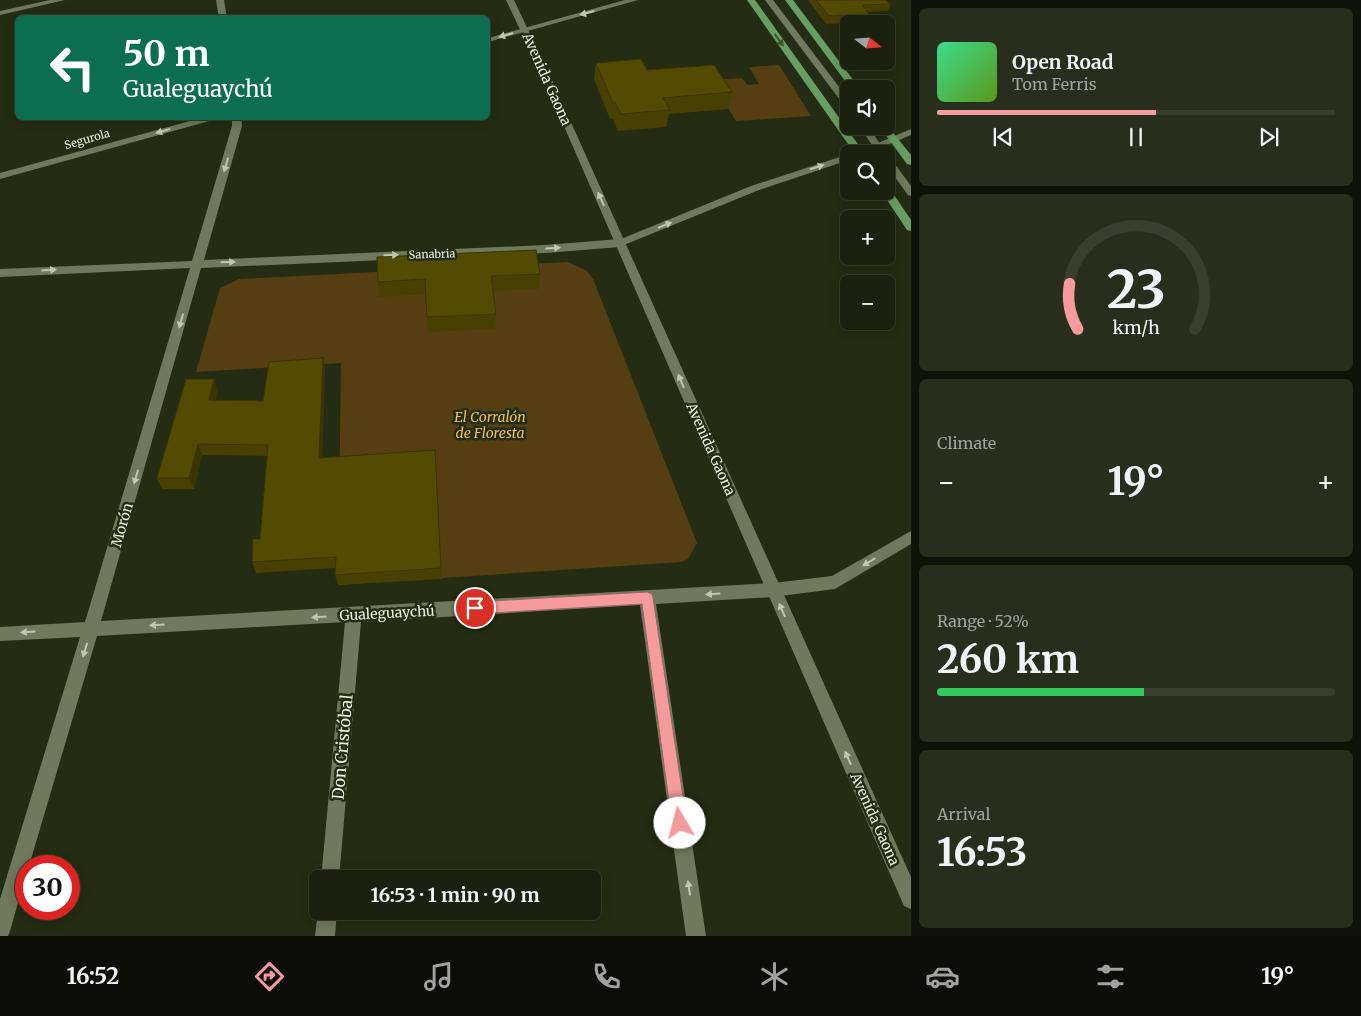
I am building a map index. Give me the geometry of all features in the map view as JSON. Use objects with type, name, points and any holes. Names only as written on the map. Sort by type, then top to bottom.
[{"type":"main road","points":[[751,0],[853,145]]},
{"type":"main road","points":[[789,0],[849,80]]},
{"type":"main road","points":[[891,135],[911,162]]},
{"type":"main road","points":[[892,200],[911,228]]},
{"type":"street","points":[[0,13],[61,0]]},
{"type":"street","points":[[220,0],[222,15]]},
{"type":"street","name":"Avenida Gaona","points":[[510,0],[911,899]]},
{"type":"street","points":[[490,39],[634,0]]},
{"type":"street","name":"Segurola","points":[[0,176],[203,120]]},
{"type":"street","name":"Morón","points":[[0,931],[198,263],[237,126],[237,120]]},
{"type":"street","points":[[886,145],[894,139],[911,132]]},
{"type":"street","name":"Sanabria","points":[[0,273],[545,249],[620,243],[755,188],[840,159]]},
{"type":"street","name":"Gualeguaychú","points":[[0,634],[773,590],[835,582],[911,537]]},
{"type":"street","points":[[647,598],[696,936]]},
{"type":"street","name":"Don Cristóbal","points":[[331,870],[354,615]]},
{"type":"street","points":[[325,936],[326,920]]},
{"type":"lane","points":[[768,0],[840,94]]},
{"type":"lane","points":[[895,171],[911,193]]},
{"type":"green space","points":[[779,65],[811,116],[736,121],[710,80],[742,78],[747,85],[759,84],[749,67]]},
{"type":"green space","name":"El Corralón de Floresta","points":[[568,262],[587,271],[593,279],[697,543],[688,559],[681,562],[338,585],[341,363],[196,372],[220,288],[239,279]]},
{"type":"building","points":[[816,0],[885,0],[891,4],[862,5],[869,14],[829,16]]},
{"type":"building","points":[[641,59],[647,70],[714,65],[732,92],[663,98],[670,110],[621,114],[615,102],[613,103],[596,63]]},
{"type":"building","points":[[536,250],[540,274],[491,276],[496,314],[427,317],[425,279],[378,282],[377,257]]},
{"type":"building","points":[[323,358],[319,458],[435,450],[441,568],[335,575],[336,557],[252,562],[253,539],[260,539],[268,445],[198,444],[189,478],[157,478],[186,379],[214,379],[209,400],[263,401],[269,362]]},
{"type":"route","points":[[475,608],[647,598],[680,823]]}]
